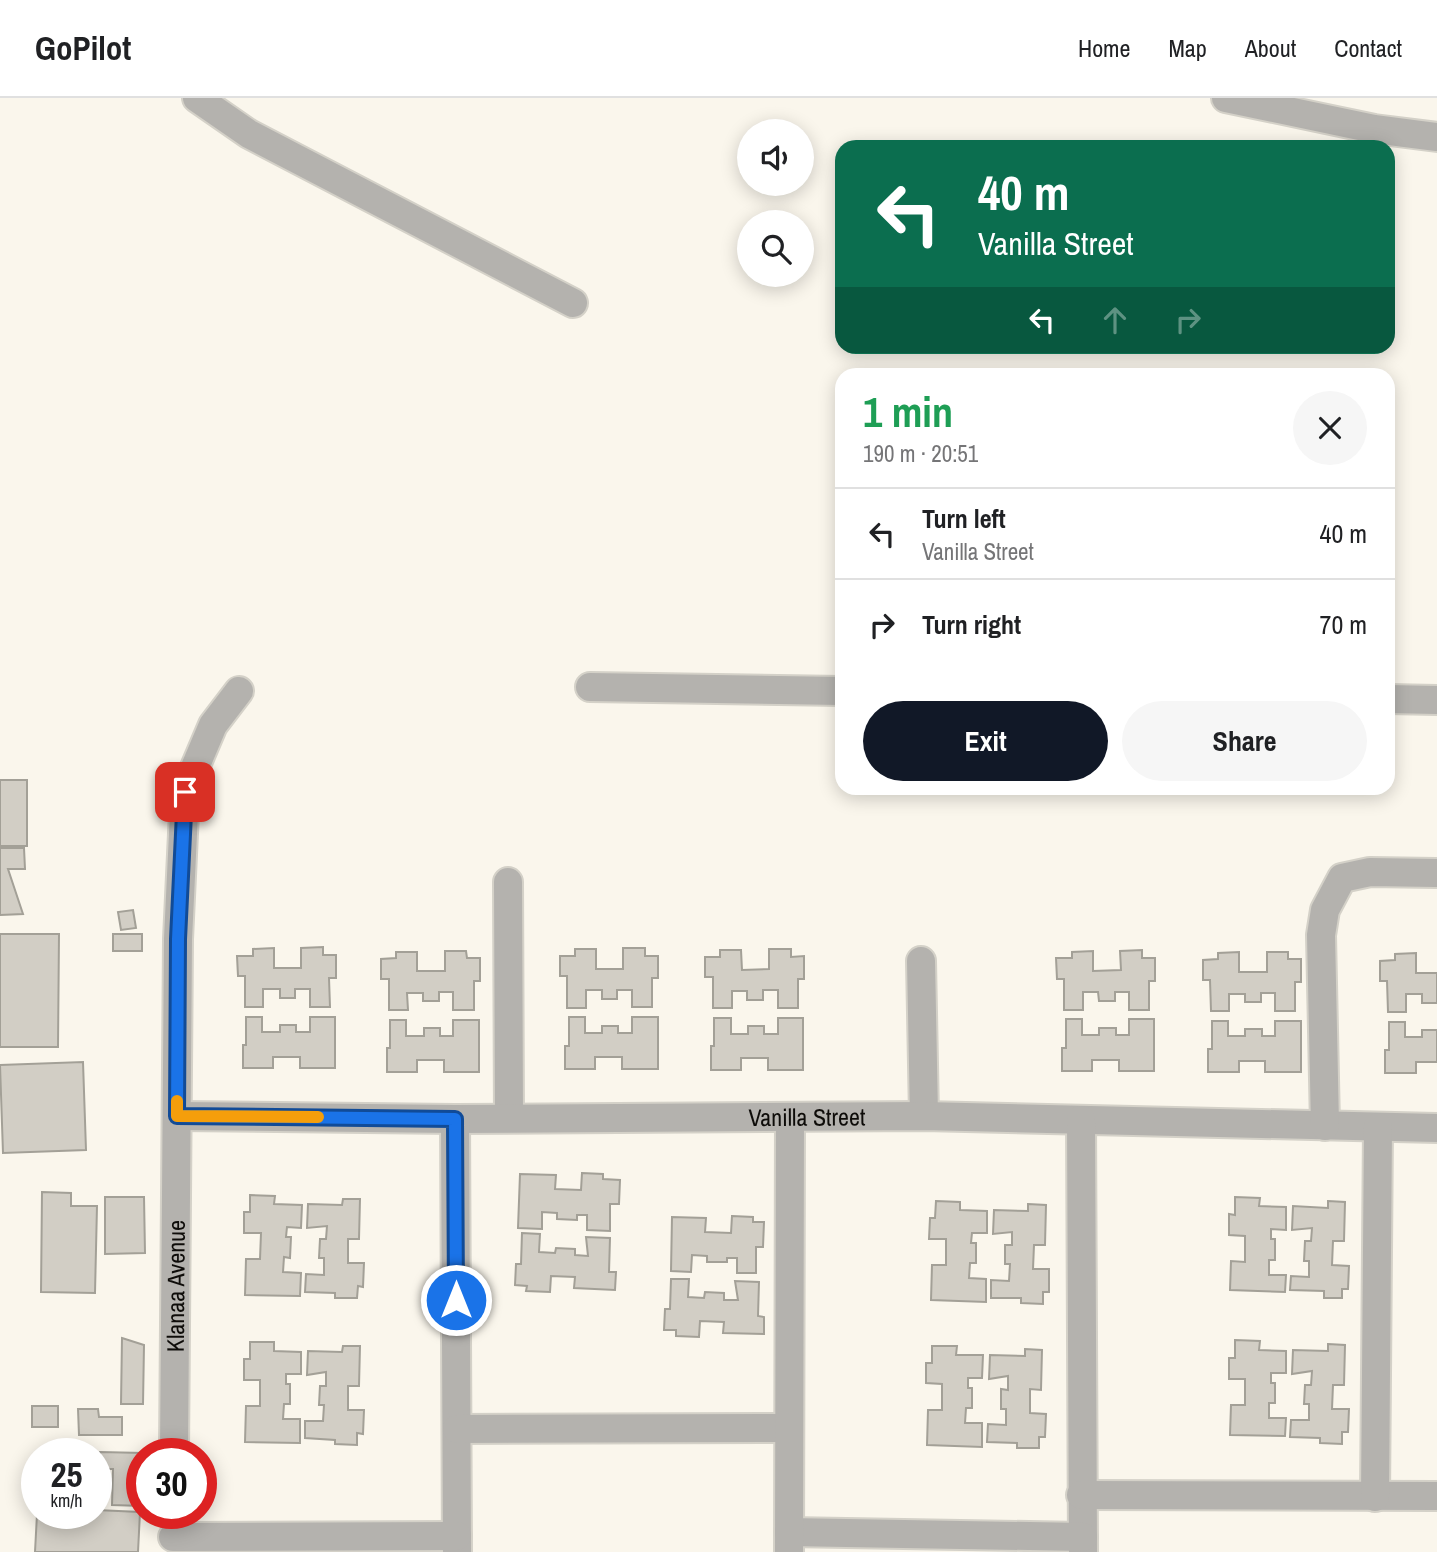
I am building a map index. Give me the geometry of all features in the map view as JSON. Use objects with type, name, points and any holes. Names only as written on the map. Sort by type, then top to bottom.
[{"type":"street","points":[[197,98],[249,134],[573,303]]},
{"type":"street","points":[[1226,98],[1374,129],[1437,137]]},
{"type":"street","points":[[590,687],[835,691]]},
{"type":"street","name":"Klanaa Avenue","points":[[174,1438],[178,939],[185,792],[213,725],[239,691]]},
{"type":"street","points":[[1395,699],[1437,700]]},
{"type":"street","points":[[1325,1126],[1321,935],[1325,910],[1342,878],[1370,872],[1436,873]]},
{"type":"street","points":[[508,882],[509,1118]]},
{"type":"street","points":[[922,961],[924,1116]]},
{"type":"street","name":"Vanilla Street","points":[[177,1116],[455,1119],[924,1116],[1437,1128]]},
{"type":"street","points":[[790,1117],[789,1542],[1083,1545],[1081,1120]]},
{"type":"street","points":[[173,1534],[457,1544],[455,1119]]},
{"type":"street","points":[[1375,1497],[1378,1127]]},
{"type":"street","points":[[457,1429],[789,1428]]},
{"type":"street","points":[[1081,1494],[1437,1496]]},
{"type":"building","points":[[0,780],[27,780],[27,846],[0,846]]},
{"type":"building","points":[[0,848],[24,848],[25,869],[8,869],[23,914],[0,915]]},
{"type":"building","points":[[133,910],[136,928],[121,930],[118,912]]},
{"type":"building","points":[[0,934],[59,934],[58,1047],[0,1047]]},
{"type":"building","points":[[113,934],[142,934],[142,951],[113,951]]},
{"type":"building","points":[[323,947],[323,955],[336,955],[336,978],[329,978],[330,1007],[310,1007],[310,989],[295,989],[295,998],[280,998],[280,989],[263,989],[263,1007],[245,1007],[245,976],[238,976],[237,956],[253,956],[253,949],[274,948],[274,968],[301,968],[301,948]]},
{"type":"building","points":[[623,948],[645,948],[645,956],[658,956],[658,978],[652,978],[652,1007],[632,1007],[632,990],[617,990],[617,999],[602,999],[602,990],[586,990],[586,1008],[567,1008],[567,976],[560,976],[560,956],[575,956],[575,949],[596,949],[596,969],[623,969]]},
{"type":"building","points":[[769,949],[791,949],[791,957],[804,956],[804,979],[798,979],[798,1008],[778,1008],[778,990],[763,990],[763,1000],[747,1000],[747,991],[732,991],[732,1008],[713,1008],[713,977],[705,977],[705,957],[720,957],[720,950],[741,950],[742,970],[769,969]]},
{"type":"building","points":[[1142,950],[1142,958],[1155,958],[1155,981],[1149,981],[1149,1010],[1129,1010],[1129,992],[1115,992],[1115,1001],[1099,1001],[1098,992],[1083,992],[1083,1010],[1064,1010],[1064,979],[1057,979],[1056,958],[1072,958],[1072,952],[1093,951],[1093,971],[1121,970],[1120,951]]},
{"type":"building","points":[[445,951],[466,951],[467,958],[480,958],[480,981],[474,981],[474,1010],[453,1010],[453,992],[439,992],[439,1001],[423,1001],[423,993],[407,993],[408,1010],[389,1010],[389,979],[381,979],[381,959],[396,958],[396,952],[417,952],[417,971],[445,971]]},
{"type":"building","points":[[1239,952],[1239,972],[1267,972],[1267,952],[1288,952],[1288,959],[1301,959],[1301,982],[1295,982],[1295,1011],[1275,1011],[1275,993],[1261,993],[1261,1002],[1245,1002],[1245,994],[1229,994],[1229,1011],[1211,1011],[1210,980],[1203,980],[1203,960],[1218,959],[1218,953]]},
{"type":"building","points":[[1416,953],[1416,973],[1437,973],[1437,1003],[1422,1003],[1422,994],[1406,994],[1406,1012],[1388,1012],[1387,981],[1380,981],[1380,961],[1395,960],[1395,954]]},
{"type":"building","points":[[246,1017],[262,1017],[262,1032],[280,1032],[280,1025],[296,1025],[296,1032],[310,1032],[310,1017],[335,1017],[335,1068],[300,1068],[300,1057],[273,1057],[273,1068],[243,1068]]},
{"type":"building","points":[[569,1017],[585,1017],[585,1033],[602,1033],[602,1026],[618,1026],[618,1033],[632,1033],[632,1017],[658,1017],[658,1069],[622,1069],[622,1057],[595,1057],[595,1069],[565,1069],[565,1046],[569,1046]]},
{"type":"building","points":[[714,1018],[731,1018],[731,1034],[748,1034],[748,1026],[764,1026],[764,1034],[778,1034],[778,1018],[803,1018],[803,1070],[768,1070],[768,1058],[741,1058],[741,1070],[711,1070]]},
{"type":"building","points":[[1066,1019],[1082,1019],[1082,1035],[1099,1035],[1099,1028],[1116,1028],[1116,1035],[1129,1035],[1129,1019],[1154,1019],[1154,1071],[1119,1071],[1119,1060],[1092,1060],[1092,1071],[1062,1071],[1062,1048],[1066,1048]]},
{"type":"building","points":[[390,1020],[406,1020],[406,1036],[424,1036],[424,1028],[440,1028],[440,1036],[453,1036],[453,1020],[479,1020],[479,1072],[444,1072],[444,1060],[417,1060],[417,1072],[387,1072]]},
{"type":"building","points":[[1212,1021],[1228,1021],[1228,1036],[1245,1036],[1245,1029],[1262,1029],[1262,1036],[1275,1036],[1275,1021],[1301,1021],[1301,1072],[1265,1072],[1265,1061],[1239,1061],[1239,1072],[1208,1072],[1208,1049],[1212,1049]]},
{"type":"building","points":[[1389,1022],[1405,1022],[1405,1037],[1422,1037],[1422,1030],[1437,1030],[1437,1062],[1416,1062],[1416,1073],[1385,1073],[1385,1050],[1389,1050]]},
{"type":"building","points":[[83,1062],[86,1150],[3,1153],[0,1065]]},
{"type":"building","points":[[582,1173],[603,1174],[603,1179],[620,1180],[619,1204],[610,1204],[610,1231],[587,1230],[587,1215],[577,1215],[577,1220],[557,1219],[557,1213],[542,1212],[542,1229],[518,1228],[520,1174],[556,1175],[555,1189],[581,1190]]},
{"type":"building","points":[[42,1192],[71,1193],[71,1206],[97,1206],[95,1293],[41,1292]]},
{"type":"building","points":[[250,1195],[275,1196],[274,1204],[302,1205],[301,1228],[287,1227],[286,1237],[291,1237],[290,1258],[284,1257],[283,1272],[301,1273],[300,1296],[245,1295],[246,1259],[260,1259],[261,1233],[244,1233],[244,1212],[250,1212]]},
{"type":"building","points":[[105,1197],[144,1197],[145,1253],[105,1254]]},
{"type":"building","points":[[1235,1197],[1260,1198],[1259,1206],[1286,1207],[1286,1230],[1271,1229],[1271,1239],[1275,1239],[1275,1260],[1269,1260],[1269,1275],[1286,1275],[1285,1292],[1230,1290],[1231,1261],[1245,1262],[1245,1236],[1229,1235],[1229,1214],[1235,1215]]},
{"type":"building","points":[[343,1199],[360,1199],[359,1239],[348,1239],[348,1263],[364,1263],[363,1287],[358,1286],[357,1298],[335,1298],[335,1293],[305,1292],[306,1274],[324,1275],[324,1258],[319,1258],[320,1239],[326,1239],[327,1226],[307,1228],[308,1204],[342,1205]]},
{"type":"building","points":[[936,1201],[960,1202],[960,1210],[987,1211],[987,1233],[972,1233],[971,1243],[976,1243],[976,1263],[970,1263],[969,1278],[986,1279],[986,1302],[931,1300],[932,1265],[946,1265],[946,1239],[929,1239],[930,1218],[935,1218]]},
{"type":"building","points":[[1328,1201],[1345,1202],[1344,1241],[1333,1241],[1332,1265],[1349,1266],[1348,1289],[1342,1289],[1342,1298],[1324,1298],[1324,1291],[1290,1290],[1291,1276],[1309,1277],[1309,1261],[1304,1261],[1305,1241],[1311,1241],[1312,1228],[1292,1230],[1293,1206],[1328,1208]]},
{"type":"building","points":[[1028,1204],[1046,1205],[1045,1245],[1034,1245],[1033,1269],[1049,1269],[1049,1292],[1043,1292],[1043,1304],[1021,1303],[1021,1298],[991,1298],[991,1280],[1009,1281],[1010,1264],[1005,1264],[1005,1245],[1012,1245],[1012,1232],[993,1234],[994,1210],[1028,1211]]},
{"type":"building","points":[[732,1216],[753,1217],[753,1222],[764,1222],[763,1247],[756,1247],[756,1273],[737,1273],[737,1258],[727,1258],[727,1262],[707,1262],[707,1256],[692,1255],[691,1272],[671,1271],[672,1217],[706,1218],[705,1232],[731,1233]]},
{"type":"building","points":[[522,1233],[540,1234],[539,1252],[555,1253],[556,1248],[575,1249],[575,1255],[588,1256],[586,1237],[610,1238],[609,1272],[616,1272],[615,1290],[574,1288],[575,1277],[551,1276],[550,1292],[526,1291],[527,1286],[515,1285],[516,1264],[521,1264]]},
{"type":"building","points":[[671,1279],[689,1279],[688,1297],[704,1298],[705,1292],[724,1293],[724,1300],[738,1300],[735,1281],[759,1282],[758,1316],[764,1317],[764,1334],[723,1333],[724,1322],[700,1321],[699,1337],[676,1336],[676,1330],[664,1330],[665,1309],[670,1309]]},
{"type":"building","points":[[122,1338],[144,1345],[143,1404],[121,1404]]},
{"type":"building","points":[[1235,1340],[1260,1341],[1259,1350],[1286,1351],[1286,1373],[1271,1373],[1271,1383],[1275,1383],[1275,1403],[1269,1403],[1269,1418],[1286,1418],[1285,1436],[1230,1435],[1231,1405],[1245,1405],[1245,1379],[1229,1379],[1229,1358],[1235,1358]]},
{"type":"building","points":[[250,1342],[274,1342],[274,1351],[301,1352],[301,1374],[286,1374],[286,1384],[290,1384],[290,1404],[284,1404],[283,1419],[300,1419],[300,1443],[245,1442],[246,1406],[260,1406],[260,1380],[244,1380],[244,1359],[250,1359]]},
{"type":"building","points":[[1328,1344],[1345,1345],[1344,1385],[1333,1385],[1332,1409],[1349,1409],[1348,1432],[1342,1432],[1342,1444],[1320,1443],[1320,1438],[1290,1437],[1291,1420],[1309,1420],[1309,1404],[1304,1404],[1305,1385],[1311,1385],[1312,1371],[1292,1374],[1293,1350],[1328,1351]]},
{"type":"building","points":[[343,1346],[360,1346],[359,1386],[348,1386],[348,1410],[364,1410],[363,1434],[357,1433],[357,1445],[305,1438],[305,1421],[323,1421],[324,1405],[319,1405],[320,1386],[326,1386],[326,1372],[307,1375],[308,1351],[342,1352]]},
{"type":"building","points":[[932,1346],[957,1346],[956,1355],[983,1355],[982,1378],[968,1378],[968,1388],[972,1388],[972,1408],[966,1408],[965,1423],[982,1423],[982,1447],[927,1445],[928,1410],[942,1410],[942,1384],[926,1383],[926,1363],[932,1363]]},
{"type":"building","points":[[1025,1349],[1042,1350],[1041,1390],[1030,1389],[1030,1413],[1046,1414],[1045,1437],[1039,1437],[1039,1448],[1017,1448],[1017,1443],[987,1442],[988,1424],[1006,1425],[1006,1409],[1001,1409],[1001,1389],[1008,1390],[1008,1376],[989,1379],[990,1355],[1025,1356]]},
{"type":"building","points":[[32,1406],[58,1406],[58,1427],[32,1427]]},
{"type":"building","points":[[78,1409],[98,1409],[99,1417],[122,1417],[122,1435],[79,1435]]},
{"type":"building","points":[[112,1452],[126,1453],[126,1505],[112,1505]]},
{"type":"building","points":[[112,1511],[126,1511],[126,1529],[139,1529],[138,1552],[35,1552],[36,1529],[112,1529]]},
{"type":"slow traffic","points":[[177,1101],[177,1116],[318,1117]]},
{"type":"route","points":[[185,792],[178,939],[177,1116],[455,1119],[456,1300]]}]
